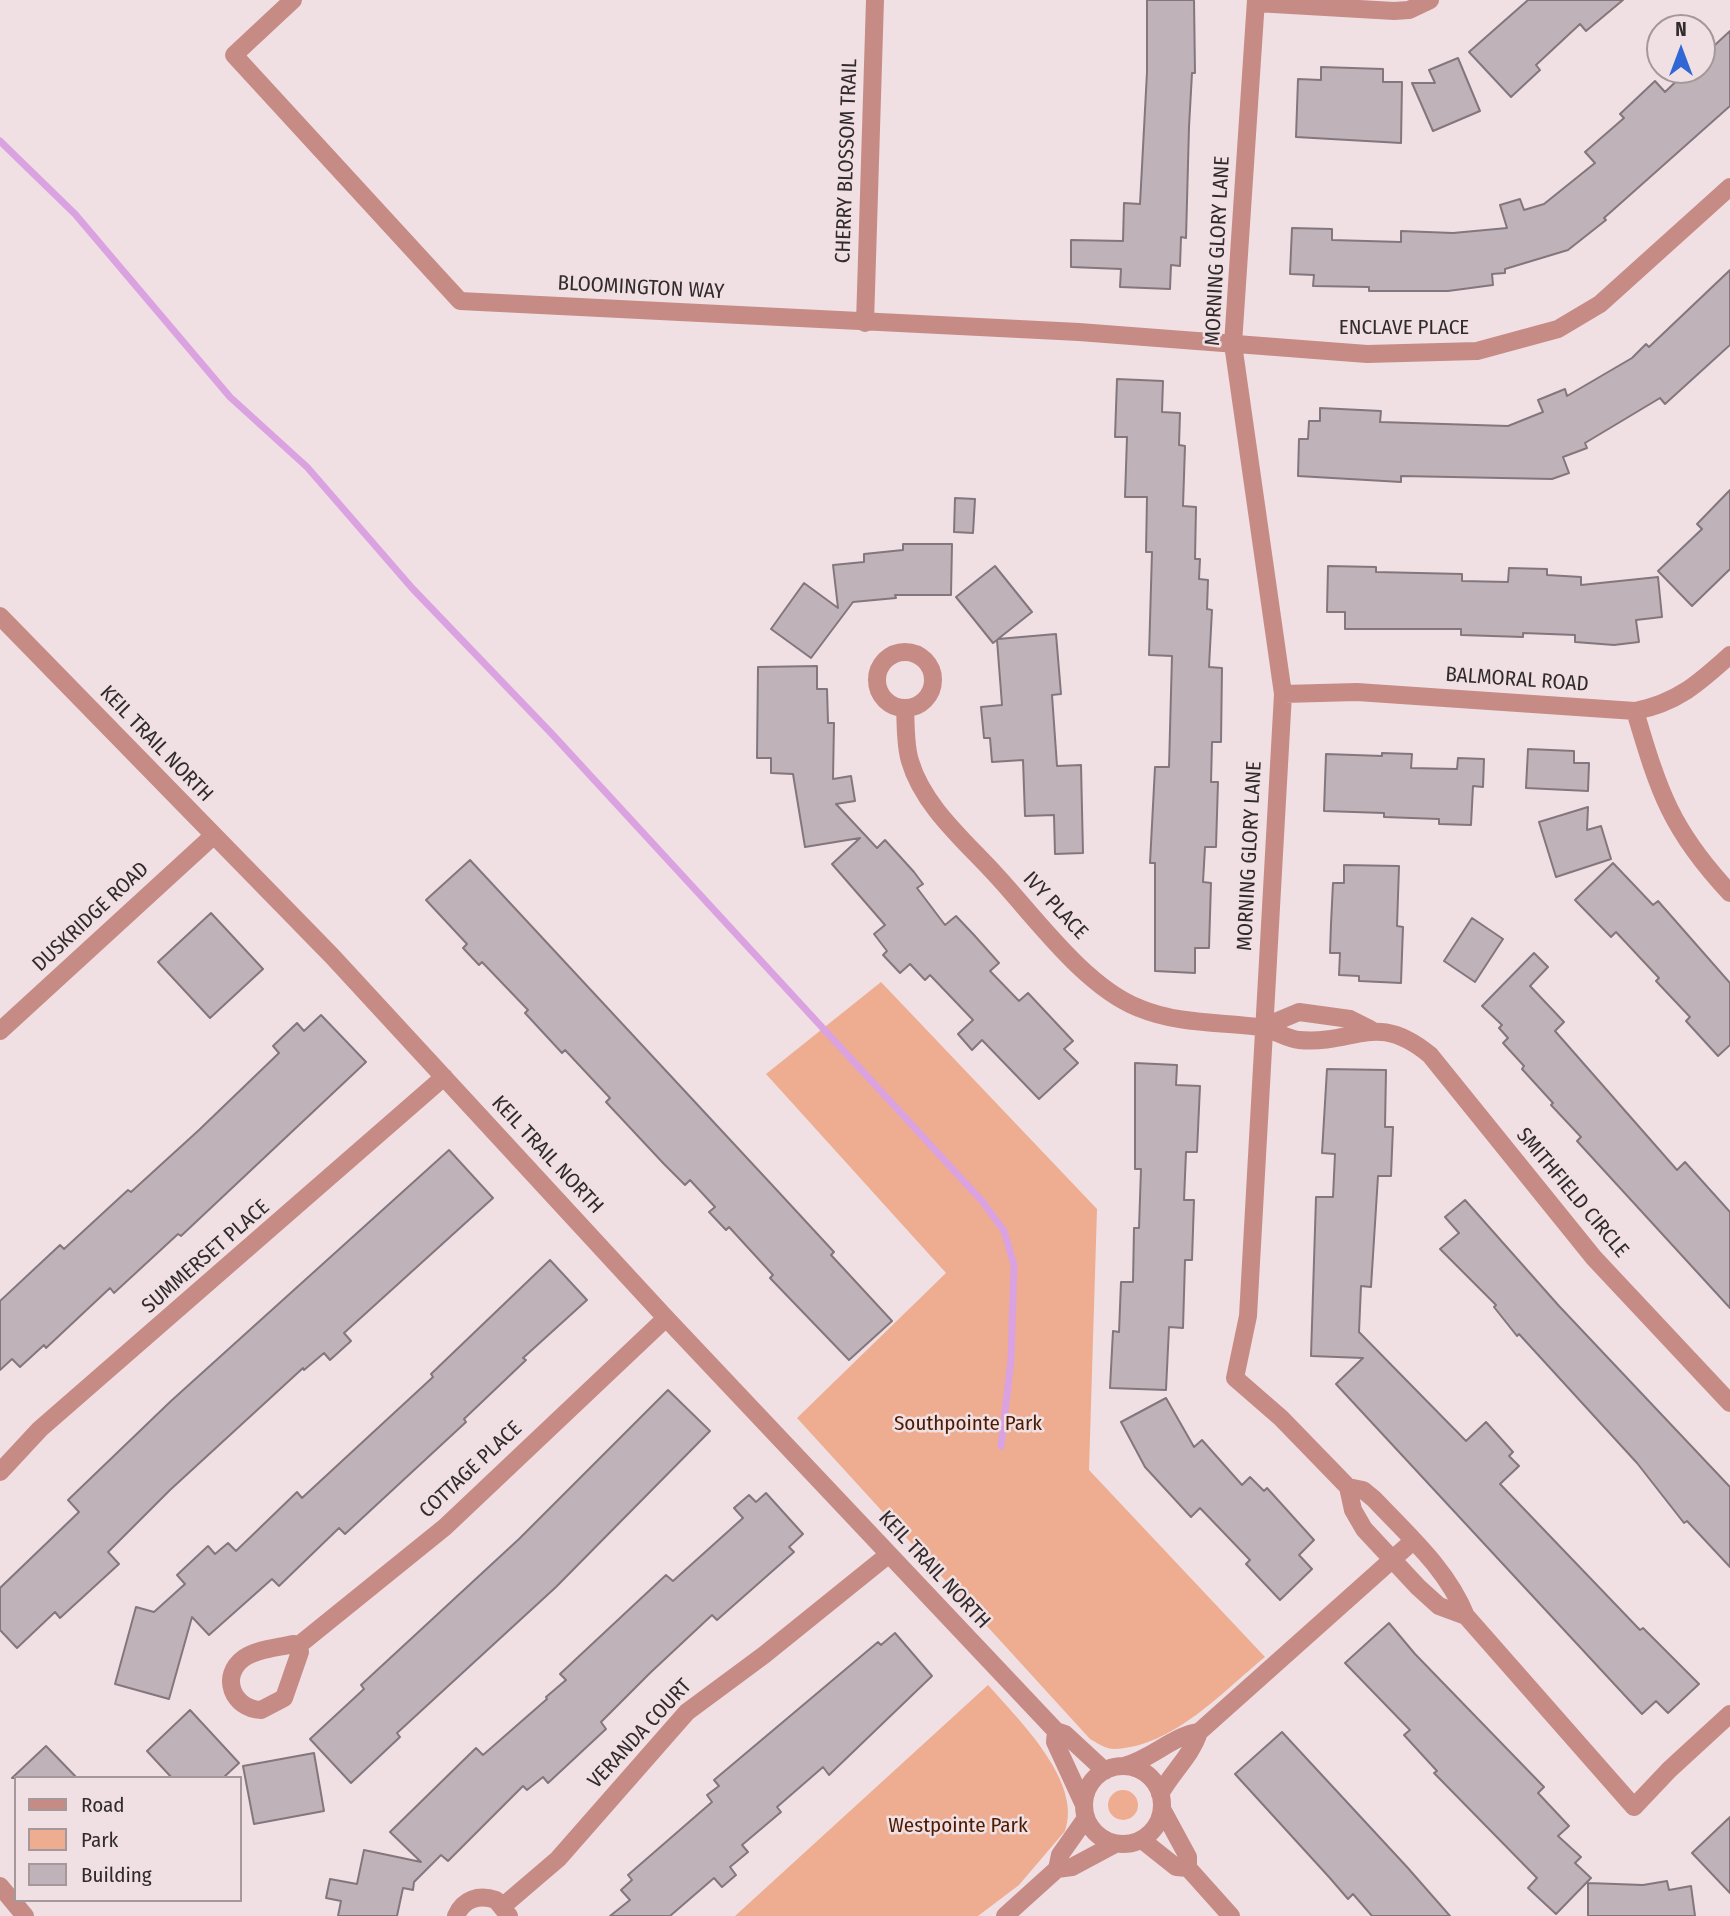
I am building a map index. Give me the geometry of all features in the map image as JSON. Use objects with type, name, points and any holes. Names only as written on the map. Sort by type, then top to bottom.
[{"type":"street","name":"BLOOMINGTON WAY","points":[[293,0],[234,55],[460,301],[1079,332],[1233,344]]},
{"type":"street","name":"CHERRY BLOSSOM TRAIL","points":[[865,323],[875,0]]},
{"type":"street","points":[[1256,2],[1394,11],[1409,10],[1430,0]]},
{"type":"street","name":"MORNING GLORY LANE","points":[[1256,2],[1233,344],[1283,694],[1248,1316],[1235,1378],[1281,1419],[1348,1487],[1353,1510],[1392,1559],[1439,1606],[1466,1616]]},
{"type":"street","name":"ENCLAVE PLACE","points":[[1233,344],[1367,354],[1425,354],[1476,351],[1548,332],[1600,304],[1730,187]]},
{"type":"street","name":"KEIL TRAIL NORTH","points":[[0,616],[332,956],[666,1318],[1056,1731],[1065,1734],[1114,1769]]},
{"type":"street","name":"BALMORAL ROAD","points":[[1283,694],[1357,692],[1635,711],[1661,706],[1685,694],[1730,655]]},
{"type":"street","name":"IVY PLACE","points":[[905,708],[909,760],[920,785],[936,809],[1102,986],[1119,999],[1162,1015],[1263,1027]]},
{"type":"street","points":[[1635,711],[1658,789],[1671,816],[1686,842],[1730,893]]},
{"type":"street","name":"DUSKRIDGE ROAD","points":[[0,1031],[213,836]]},
{"type":"street","name":"SMITHFIELD CIRCLE","points":[[1263,1027],[1299,1012],[1350,1019],[1370,1030],[1399,1035],[1430,1055],[1594,1258],[1730,1403]]},
{"type":"street","name":"SMITHFIELD CIRCLE","points":[[1263,1027],[1298,1040],[1353,1036],[1370,1030]]},
{"type":"street","name":"SUMMERSET PLACE","points":[[0,1472],[40,1429],[444,1077]]},
{"type":"street","name":"COTTAGE PLACE","points":[[299,1646],[444,1527],[666,1318]]},
{"type":"street","points":[[1348,1487],[1363,1490],[1374,1499],[1413,1541],[1456,1591],[1466,1616],[1634,1807],[1669,1770],[1730,1714]]},
{"type":"street","points":[[1005,1916],[1057,1869],[1072,1867],[1115,1844],[1142,1840],[1152,1832],[1172,1773],[1195,1746],[1199,1732],[1413,1541]]},
{"type":"street","name":"VERANDA COURT","points":[[456,1916],[463,1905],[478,1897],[488,1897],[506,1911],[558,1859],[687,1712],[764,1655],[888,1555]]},
{"type":"street","points":[[1056,1731],[1055,1742],[1085,1812],[1103,1839],[1115,1844]]},
{"type":"street","points":[[1057,1869],[1060,1855],[1085,1812],[1090,1785],[1114,1769],[1145,1759],[1186,1734],[1199,1732]]},
{"type":"street","points":[[1114,1769],[1146,1773],[1188,1857],[1188,1868],[1231,1916]]},
{"type":"street","points":[[1142,1840],[1177,1867],[1188,1868]]},
{"type":"street","points":[[0,1886],[25,1916]]},
{"type":"green space","name":"Southpointe Park","points":[[881,982],[1097,1209],[1089,1470],[1265,1657],[1196,1715],[1156,1739],[1136,1746],[1114,1749],[1090,1739],[797,1418],[946,1273],[766,1074]]},
{"type":"green space","name":"Westpointe Park","points":[[988,1685],[1045,1753],[1065,1792],[1068,1812],[1065,1831],[1019,1885],[978,1916],[735,1916]]},
{"type":"green space","points":[[1123,1790],[1134,1794],[1138,1805],[1134,1816],[1123,1820],[1112,1816],[1108,1805],[1112,1794]]},
{"type":"building","points":[[1147,0],[1194,0],[1195,73],[1192,73],[1189,127],[1186,238],[1181,237],[1180,266],[1171,265],[1170,289],[1120,287],[1121,269],[1071,267],[1071,240],[1123,241],[1124,203],[1140,204],[1147,72]]},
{"type":"building","points":[[1528,0],[1623,0],[1586,31],[1580,24],[1536,65],[1540,70],[1511,97],[1469,52]]},
{"type":"building","points":[[1730,31],[1730,106],[1604,218],[1606,220],[1568,250],[1505,269],[1505,273],[1492,274],[1493,285],[1448,291],[1369,291],[1369,287],[1313,286],[1314,275],[1290,274],[1292,228],[1332,229],[1332,240],[1401,242],[1401,231],[1453,233],[1507,228],[1500,205],[1520,199],[1524,210],[1544,204],[1595,163],[1585,152],[1624,118],[1620,114],[1652,84],[1658,84],[1665,92],[1673,84],[1716,84],[1716,44]]},
{"type":"building","points":[[1458,58],[1480,111],[1433,131],[1412,83],[1435,83],[1429,70]]},
{"type":"building","points":[[1321,67],[1383,69],[1383,82],[1402,82],[1401,143],[1296,137],[1298,79],[1321,80]]},
{"type":"building","points":[[1730,270],[1730,345],[1665,404],[1660,398],[1585,443],[1587,448],[1563,457],[1569,473],[1552,479],[1401,476],[1401,482],[1298,476],[1299,439],[1308,439],[1309,421],[1320,421],[1320,408],[1381,411],[1380,422],[1508,426],[1543,412],[1538,400],[1565,389],[1567,396],[1632,358],[1646,344],[1649,347]]},
{"type":"building","points":[[1117,379],[1163,381],[1162,412],[1180,413],[1179,445],[1185,446],[1183,506],[1196,507],[1195,559],[1200,559],[1199,579],[1208,580],[1207,609],[1212,610],[1209,667],[1222,668],[1221,742],[1212,742],[1211,782],[1218,782],[1216,847],[1205,847],[1203,882],[1211,883],[1209,948],[1195,948],[1195,973],[1155,971],[1155,863],[1150,863],[1155,767],[1169,767],[1172,656],[1149,655],[1152,552],[1146,552],[1147,497],[1125,497],[1127,437],[1115,437]]},
{"type":"building","points":[[1730,490],[1730,569],[1692,606],[1658,571],[1702,529],[1697,524]]},
{"type":"building","points":[[955,498],[975,499],[973,533],[954,532]]},
{"type":"building","points":[[903,544],[952,544],[951,595],[895,595],[896,598],[853,602],[811,658],[771,629],[804,583],[838,608],[833,565],[864,562],[864,554],[903,550]]},
{"type":"building","points":[[995,566],[1032,612],[998,639],[1056,634],[1061,694],[1052,695],[1057,766],[1081,765],[1083,853],[1055,854],[1054,815],[1025,816],[1023,760],[992,762],[990,738],[984,738],[981,707],[1002,705],[997,640],[993,643],[956,597]]},
{"type":"building","points":[[1328,566],[1376,567],[1376,572],[1462,574],[1462,581],[1508,582],[1509,568],[1547,569],[1547,575],[1581,577],[1581,585],[1658,577],[1662,617],[1636,620],[1639,642],[1614,645],[1575,642],[1575,635],[1523,633],[1523,637],[1461,635],[1461,629],[1345,629],[1345,612],[1327,612]]},
{"type":"building","points":[[817,666],[817,689],[827,689],[828,723],[834,723],[833,779],[851,776],[855,801],[836,804],[877,848],[885,840],[914,872],[923,884],[917,888],[945,925],[956,916],[974,935],[999,963],[990,971],[1019,1001],[1028,993],[1073,1041],[1064,1049],[1078,1063],[1039,1099],[982,1040],[972,1050],[958,1034],[973,1020],[930,975],[925,980],[910,964],[900,973],[883,955],[887,951],[874,934],[885,925],[832,864],[860,838],[805,847],[793,774],[771,773],[771,758],[757,758],[758,667]]},
{"type":"building","points":[[1528,749],[1574,751],[1574,763],[1589,763],[1588,791],[1526,788]]},
{"type":"building","points":[[1382,753],[1412,754],[1411,768],[1457,769],[1458,758],[1484,759],[1483,787],[1473,786],[1471,825],[1439,824],[1439,819],[1384,817],[1384,813],[1324,811],[1326,754],[1382,756]]},
{"type":"building","points":[[1588,807],[1587,830],[1601,826],[1611,859],[1556,877],[1539,822]]},
{"type":"building","points":[[470,860],[834,1252],[831,1255],[892,1321],[849,1360],[770,1278],[773,1275],[729,1227],[726,1230],[709,1212],[715,1207],[690,1180],[685,1185],[664,1164],[606,1102],[610,1098],[565,1050],[562,1053],[525,1013],[528,1010],[482,962],[479,965],[463,948],[467,944],[426,900]]},
{"type":"building","points":[[1613,863],[1653,905],[1658,901],[1730,983],[1730,1045],[1718,1056],[1686,1021],[1690,1017],[1656,981],[1659,978],[1616,932],[1611,937],[1575,900]]},
{"type":"building","points":[[1344,865],[1399,866],[1397,926],[1403,927],[1401,983],[1359,981],[1359,976],[1339,975],[1340,953],[1330,953],[1331,924],[1333,883],[1344,883]]},
{"type":"building","points":[[211,913],[263,969],[210,1018],[158,962]]},
{"type":"building","points":[[1472,918],[1503,939],[1475,982],[1444,961]]},
{"type":"building","points":[[1534,953],[1548,967],[1530,986],[1564,1022],[1555,1031],[1677,1170],[1685,1162],[1730,1212],[1730,1308],[1577,1141],[1581,1137],[1522,1069],[1524,1066],[1503,1043],[1508,1038],[1499,1028],[1502,1025],[1482,1006]]},
{"type":"building","points":[[321,1015],[366,1062],[181,1236],[178,1234],[114,1293],[110,1288],[46,1348],[44,1345],[20,1367],[12,1359],[0,1370],[0,1301],[60,1245],[64,1249],[199,1130],[279,1053],[273,1046],[297,1023],[304,1031]]},
{"type":"building","points":[[1135,1063],[1177,1065],[1176,1085],[1200,1086],[1197,1152],[1186,1152],[1184,1200],[1194,1200],[1192,1260],[1185,1260],[1183,1328],[1169,1327],[1166,1390],[1110,1388],[1113,1331],[1119,1332],[1121,1282],[1133,1282],[1134,1228],[1139,1228],[1141,1169],[1135,1169]]},
{"type":"building","points":[[1327,1069],[1386,1070],[1385,1127],[1393,1127],[1391,1176],[1378,1176],[1371,1287],[1361,1286],[1359,1332],[1466,1441],[1486,1422],[1513,1452],[1509,1456],[1519,1466],[1500,1484],[1640,1630],[1643,1628],[1699,1684],[1668,1713],[1656,1701],[1642,1714],[1336,1384],[1363,1358],[1311,1356],[1316,1197],[1333,1197],[1335,1154],[1322,1153]]},
{"type":"building","points":[[449,1150],[493,1198],[344,1333],[351,1341],[330,1360],[324,1353],[304,1370],[303,1368],[170,1490],[108,1552],[119,1564],[60,1618],[55,1612],[17,1648],[0,1630],[0,1588],[79,1512],[68,1500],[171,1401]]},
{"type":"building","points":[[1465,1200],[1559,1306],[1730,1487],[1730,1567],[1687,1521],[1684,1523],[1637,1463],[1519,1334],[1517,1336],[1494,1307],[1496,1305],[1440,1249],[1459,1233],[1445,1217]]},
{"type":"building","points":[[550,1260],[587,1300],[523,1358],[526,1360],[464,1419],[466,1422],[345,1534],[339,1528],[279,1586],[272,1579],[209,1635],[192,1617],[169,1699],[115,1684],[136,1607],[154,1612],[185,1584],[177,1575],[208,1546],[215,1554],[228,1543],[236,1551],[297,1492],[302,1498],[433,1377],[431,1374]]},
{"type":"building","points":[[668,1390],[710,1431],[556,1587],[397,1733],[400,1737],[351,1783],[310,1739],[364,1689],[361,1685],[519,1539]]},
{"type":"building","points":[[1166,1398],[1194,1447],[1202,1440],[1242,1485],[1250,1477],[1264,1491],[1267,1488],[1314,1540],[1299,1555],[1312,1569],[1280,1600],[1246,1564],[1250,1560],[1200,1508],[1191,1517],[1145,1467],[1121,1422]]},
{"type":"building","points":[[766,1493],[803,1534],[789,1547],[794,1552],[717,1620],[712,1615],[650,1673],[601,1722],[606,1729],[548,1783],[543,1777],[527,1790],[523,1786],[448,1861],[441,1855],[414,1882],[413,1890],[403,1888],[397,1916],[338,1916],[341,1901],[326,1898],[330,1879],[357,1884],[364,1850],[421,1862],[390,1832],[476,1748],[483,1755],[547,1699],[546,1697],[566,1680],[560,1674],[666,1575],[673,1581],[743,1518],[734,1508],[749,1495],[756,1502]]},
{"type":"building","points":[[1389,1623],[1415,1654],[1544,1787],[1538,1793],[1569,1826],[1558,1836],[1581,1857],[1575,1863],[1591,1878],[1556,1914],[1528,1888],[1537,1878],[1434,1773],[1437,1771],[1404,1735],[1410,1730],[1345,1663]]},
{"type":"building","points":[[895,1633],[932,1676],[829,1775],[823,1767],[777,1807],[781,1812],[742,1845],[748,1852],[730,1867],[736,1875],[722,1887],[714,1878],[670,1916],[610,1916],[630,1900],[621,1890],[632,1880],[628,1875],[712,1802],[707,1795],[719,1786],[714,1780],[878,1642],[881,1645]]},
{"type":"building","points":[[190,1710],[239,1763],[225,1776],[170,1776],[147,1751]]},
{"type":"building","points":[[1282,1732],[1450,1916],[1372,1916],[1353,1894],[1348,1899],[1235,1774]]},
{"type":"building","points":[[46,1746],[75,1776],[14,1776]]},
{"type":"building","points":[[314,1753],[324,1811],[254,1824],[243,1766]]},
{"type":"building","points":[[1730,1817],[1730,1893],[1692,1853]]},
{"type":"building","points":[[1667,1881],[1669,1890],[1691,1886],[1695,1916],[1588,1916],[1588,1883],[1643,1885]]},
{"type":"waterway","points":[[0,141],[75,214],[230,397],[307,467],[412,588],[552,734],[982,1201],[1004,1231],[1014,1265],[1011,1360],[1001,1446]]}]
